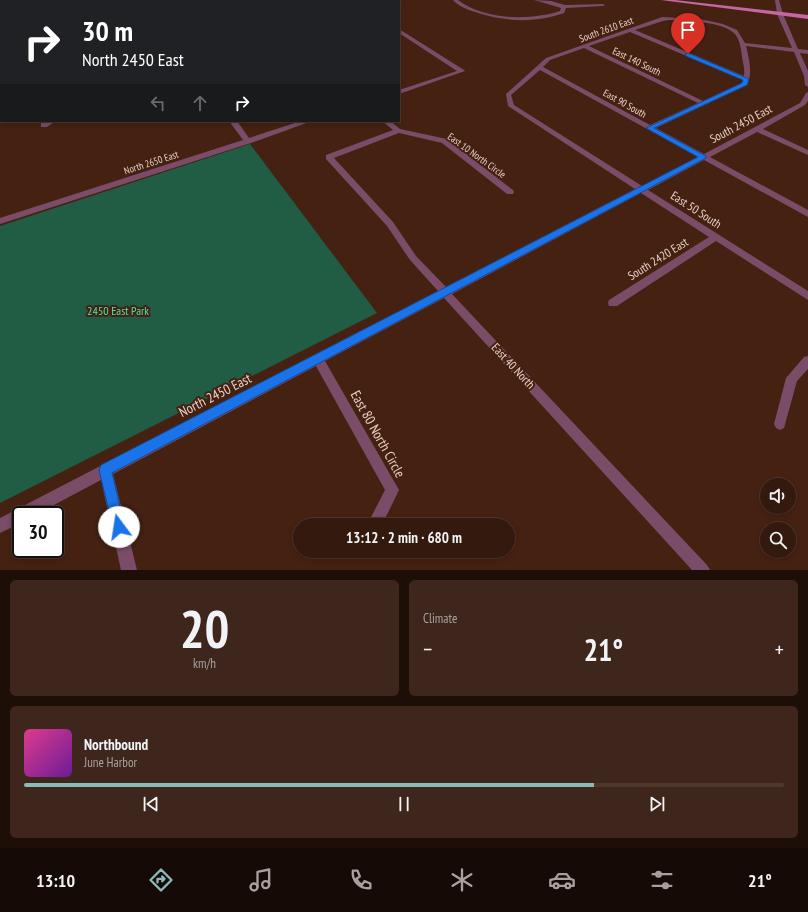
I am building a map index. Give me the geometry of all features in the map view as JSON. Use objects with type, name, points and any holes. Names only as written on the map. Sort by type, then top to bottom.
[{"type":"main road","points":[[663,0],[808,17]]},
{"type":"street","points":[[456,0],[467,7],[504,21],[541,18],[562,12],[564,7]]},
{"type":"street","points":[[536,0],[551,2],[564,7],[603,5]]},
{"type":"street","points":[[777,0],[780,14],[808,76],[808,85]]},
{"type":"street","name":"South 2610 East","points":[[511,106],[508,95],[548,59],[662,19],[674,18],[716,24],[734,30],[743,44]]},
{"type":"street","points":[[629,30],[747,79]]},
{"type":"street","points":[[400,32],[462,71],[400,92]]},
{"type":"street","points":[[649,128],[745,84],[749,73],[743,44],[808,52]]},
{"type":"street","name":"East 140 South","points":[[584,46],[703,103]]},
{"type":"street","name":"East 90 South","points":[[539,67],[808,214]]},
{"type":"street","name":"South 2450 East","points":[[445,292],[757,129],[806,105],[808,94]]},
{"type":"street","name":"East 50 South","points":[[511,106],[808,296]]},
{"type":"street","points":[[44,125],[50,122]]},
{"type":"street","points":[[234,122],[248,141]]},
{"type":"street","name":"North 2650 East","points":[[0,221],[305,122]]},
{"type":"street","name":"East 10 North Circle","points":[[387,122],[398,131],[444,141],[510,192]]},
{"type":"street","points":[[757,129],[808,153]]},
{"type":"street","name":"East 40 North","points":[[398,131],[329,157],[390,224],[413,258],[702,570]]},
{"type":"street","name":"South 2420 East","points":[[613,303],[716,237]]},
{"type":"street","name":"North 2450 East","points":[[0,526],[445,292]]},
{"type":"street","name":"East 80 North Circle","points":[[318,359],[392,490],[378,518]]},
{"type":"street","points":[[780,424],[792,378],[808,361]]},
{"type":"street","points":[[105,470],[129,570]]},
{"type":"green space","name":"2450 East Park","points":[[250,144],[377,313],[0,503],[0,226]]},
{"type":"route","points":[[119,527],[105,470],[704,157],[649,128],[745,84],[747,79],[688,54]]}]
